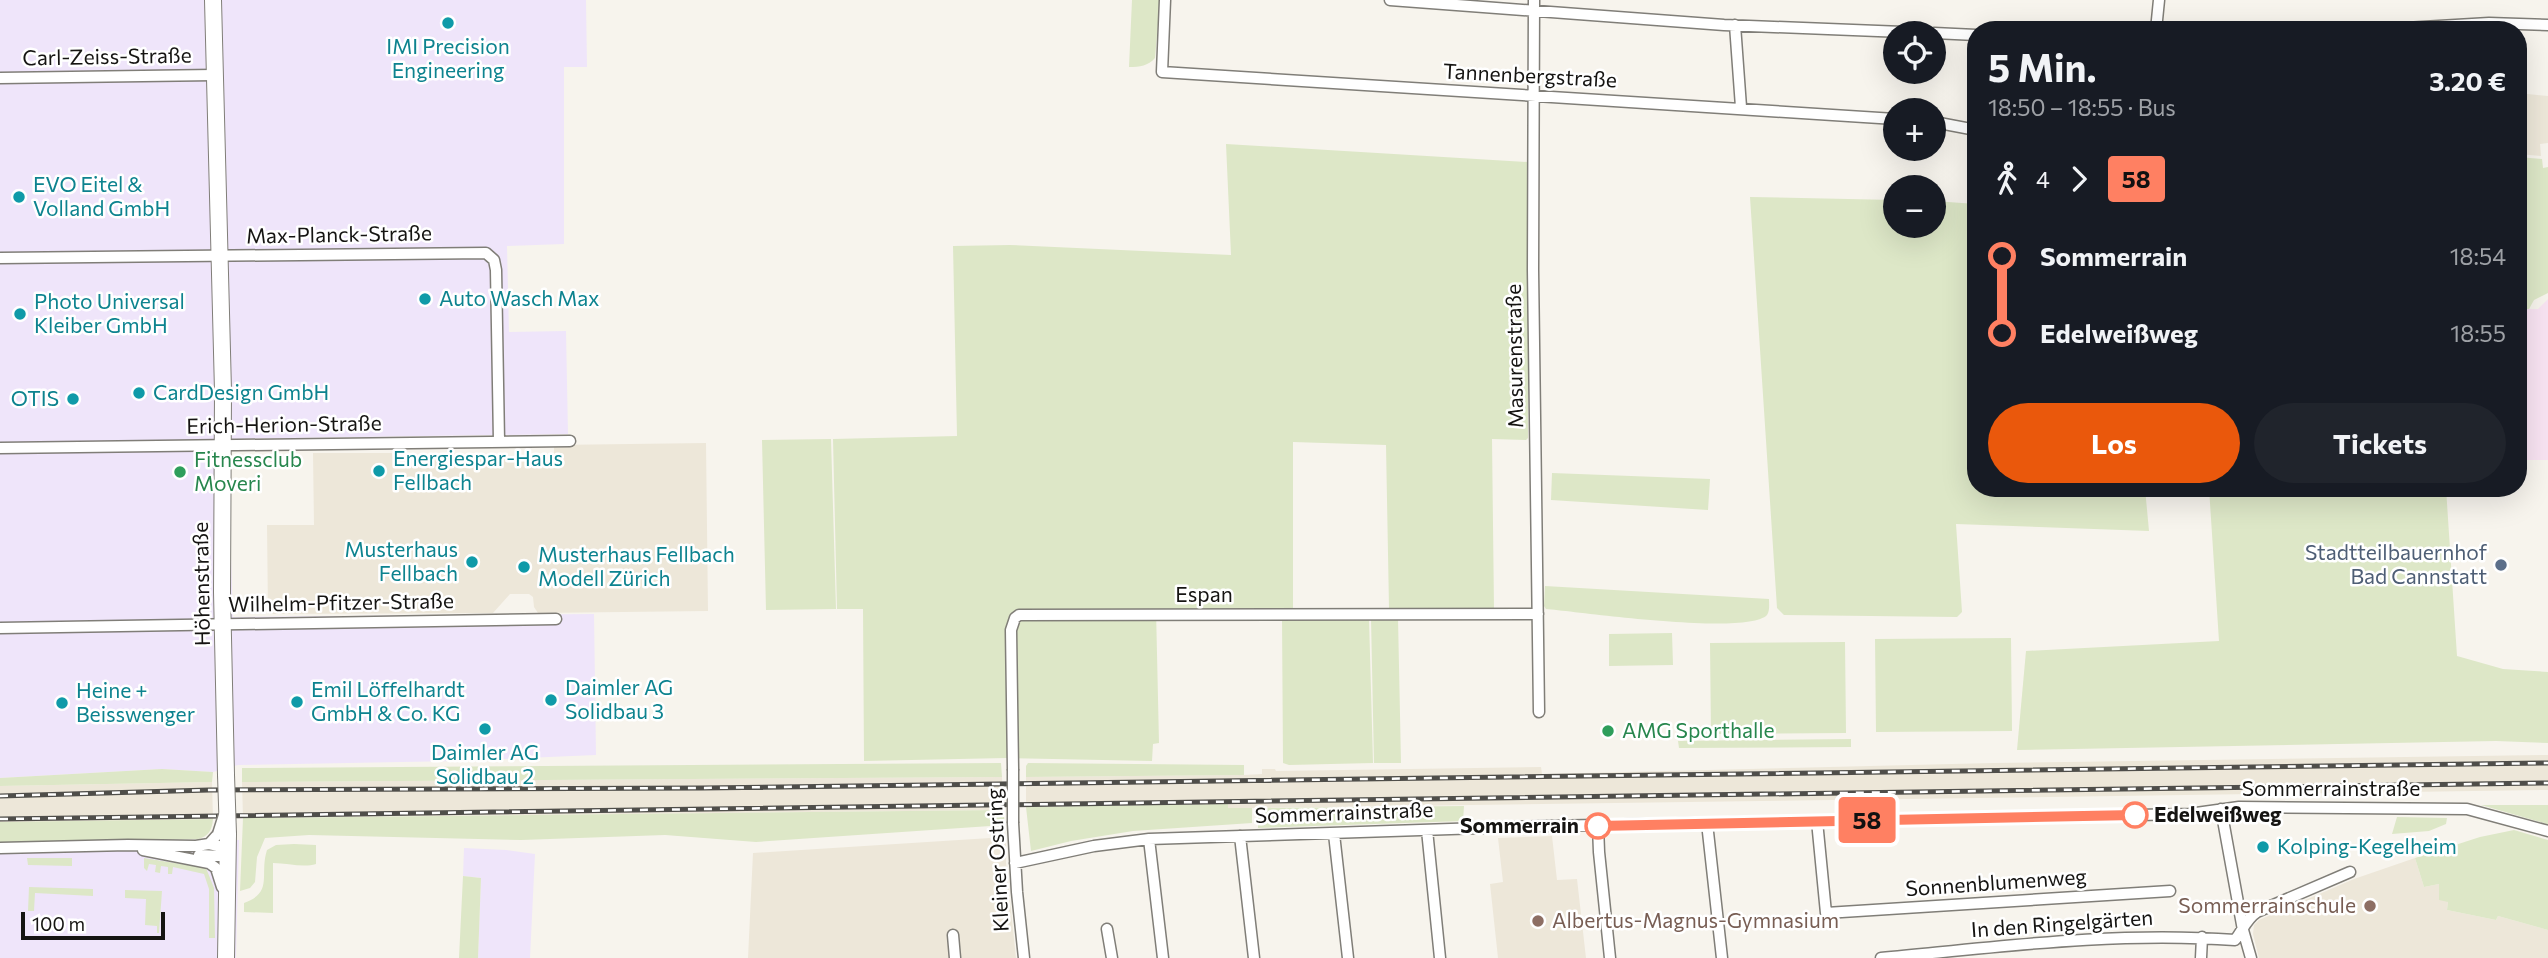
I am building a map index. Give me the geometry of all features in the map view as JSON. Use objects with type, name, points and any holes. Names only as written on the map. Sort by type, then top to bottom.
[{"type":"main road","name":"Höhenstraße","points":[[213,0],[223,445],[226,958]]},
{"type":"street","name":"Tannenbergstraße","points":[[1165,0],[1162,72],[1883,118]]},
{"type":"street","points":[[1390,0],[1534,5],[1735,25],[1883,31]]},
{"type":"street","points":[[2157,21],[2159,0]]},
{"type":"street","name":"Masurenstraße","points":[[1534,5],[1532,96],[1539,712]]},
{"type":"street","points":[[2527,24],[2548,25]]},
{"type":"street","points":[[1735,25],[1741,107]]},
{"type":"street","points":[[1946,34],[1967,35]]},
{"type":"street","name":"Carl-Zeiss-Straße","points":[[0,78],[214,75]]},
{"type":"street","points":[[1946,124],[1967,128]]},
{"type":"street","name":"Max-Planck-Straße","points":[[0,258],[486,253],[494,260],[496,270],[499,441]]},
{"type":"street","name":"Erich-Herion-Straße","points":[[0,448],[570,441]]},
{"type":"street","name":"Espan","points":[[1012,765],[1011,630],[1019,615],[1538,614]]},
{"type":"street","name":"Wilhelm-Pfitzer-Straße","points":[[0,628],[556,619]]},
{"type":"street","name":"Kleiner Ostring","points":[[1012,765],[1014,863],[1024,958]]},
{"type":"street","name":"Sommerrainstraße","points":[[1014,863],[1094,846],[1149,839],[1707,823],[2189,814],[2239,807],[2467,809],[2548,831]]},
{"type":"street","points":[[2221,809],[2243,930],[2251,958]]},
{"type":"street","name":"Sonnenblumenweg","points":[[1817,821],[1826,913],[2170,891]]},
{"type":"street","points":[[1707,823],[1722,958]]},
{"type":"street","points":[[1598,826],[1610,958]]},
{"type":"street","points":[[1427,830],[1440,958]]},
{"type":"street","points":[[1334,834],[1348,958]]},
{"type":"street","points":[[1240,836],[1254,958]]},
{"type":"street","points":[[0,848],[209,844],[224,838]]},
{"type":"street","points":[[209,844],[224,838]]},
{"type":"street","points":[[98,846],[221,856],[224,838]]},
{"type":"street","points":[[1149,839],[1163,958]]},
{"type":"street","points":[[144,851],[209,863],[216,869],[221,880],[227,921]]},
{"type":"street","name":"In den Ringelgärten","points":[[1881,958],[2031,944],[2166,937],[2235,940],[2248,918],[2257,912],[2350,872]]},
{"type":"street","points":[[1107,929],[1112,958]]},
{"type":"street","points":[[953,935],[955,958]]},
{"type":"street","points":[[2201,958],[2202,937]]},
{"type":"street","points":[[2031,944],[2032,958]]},
{"type":"shaded area","points":[[0,0],[586,0],[587,67],[564,67],[564,244],[507,246],[509,332],[566,331],[568,434],[227,439],[233,617],[594,614],[596,755],[457,761],[238,765],[213,772],[162,769],[0,778]]},
{"type":"shaded area","points":[[2527,94],[2548,96],[2548,143],[2540,144],[2541,156],[2527,155]]},
{"type":"shaded area","points":[[2548,299],[2548,460],[2527,460],[2527,309],[2538,309]]},
{"type":"shaded area","points":[[706,443],[708,611],[538,613],[533,597],[529,594],[510,594],[493,613],[268,614],[267,525],[314,525],[313,453],[392,453],[393,457],[554,456],[554,445]]},
{"type":"shaded area","points":[[2548,755],[2548,790],[1252,808],[1228,808],[1227,804],[1026,807],[1026,777],[1244,775],[1262,774],[1262,769],[1276,771],[1541,767],[1542,774],[1993,763]]},
{"type":"shaded area","points":[[1002,777],[1003,810],[243,818],[242,782]]},
{"type":"shaded area","points":[[212,782],[213,819],[0,824],[0,786]]},
{"type":"shaded area","name":"Albertus-Magnus-Gymnasium","points":[[1552,836],[1557,880],[1577,879],[1586,958],[1498,958],[1490,884],[1503,882],[1498,838]]},
{"type":"shaded area","points":[[1006,837],[1006,863],[1016,958],[748,958],[753,853]]},
{"type":"shaded area","points":[[239,840],[236,958],[0,958],[0,843]]},
{"type":"shaded area","points":[[464,848],[535,854],[530,958],[478,958],[481,878],[463,876]]},
{"type":"shaded area","name":"Sommerrainschule","points":[[2415,858],[2424,887],[2439,884],[2448,902],[2447,910],[2496,920],[2498,916],[2548,930],[2548,958],[2259,958],[2253,934],[2254,925],[2259,920],[2354,879]]},
{"type":"green space","points":[[1132,0],[1160,0],[1155,58],[1150,63],[1129,67]]},
{"type":"green space","points":[[1226,144],[1528,162],[1528,438],[1492,439],[1494,609],[1389,608],[1386,445],[1293,442],[1293,608],[1156,609],[1159,743],[1153,744],[1152,761],[1006,758],[864,761],[863,609],[837,609],[833,439],[957,436],[953,246],[1010,245],[1231,255]]},
{"type":"green space","points":[[2527,158],[2542,159],[2543,168],[2548,167],[2548,293],[2534,300],[2529,309]]},
{"type":"green space","points":[[1750,197],[1883,200],[1883,238],[1946,238],[1946,202],[1967,203],[1967,497],[2146,497],[2149,531],[1956,524],[1962,612],[1957,617],[1784,615],[1777,608]]},
{"type":"green space","points":[[831,439],[836,609],[766,610],[762,440]]},
{"type":"green space","points":[[1552,473],[1710,479],[1708,510],[1551,500]]},
{"type":"green space","points":[[2210,497],[2447,497],[2457,656],[2503,669],[2548,672],[2548,743],[2496,741],[2017,750],[2026,651],[2219,641]]},
{"type":"green space","points":[[1545,586],[1769,599],[1769,609],[1767,615],[1753,621],[1729,623],[1626,618],[1546,609]]},
{"type":"green space","points":[[1282,618],[1369,618],[1373,763],[1283,763]]},
{"type":"green space","points":[[1371,618],[1398,618],[1401,763],[1374,763]]},
{"type":"green space","points":[[1672,633],[1673,665],[1609,666],[1609,634]]},
{"type":"green space","points":[[2011,638],[2012,731],[1876,732],[1875,639]]},
{"type":"green space","points":[[1845,642],[1846,733],[1711,734],[1710,643]]},
{"type":"green space","points":[[1851,739],[1851,747],[1679,748],[1678,741]]},
{"type":"green space","points":[[1001,763],[1002,777],[242,782],[242,768]]},
{"type":"green space","points":[[1028,763],[1244,765],[1244,775],[1026,777]]},
{"type":"green space","points":[[162,769],[213,772],[212,782],[0,786],[0,778]]},
{"type":"green space","points":[[1228,804],[1228,808],[1252,808],[1252,823],[1133,831],[1071,841],[1031,851],[1026,807]]},
{"type":"green space","points":[[2481,805],[2548,805],[2548,825],[2544,823]]},
{"type":"green space","points":[[1464,806],[1463,821],[1258,828],[1258,808]]},
{"type":"green space","points":[[1003,810],[1005,825],[756,842],[665,835],[521,840],[309,835],[265,838],[257,857],[255,882],[250,888],[240,891],[243,818]]},
{"type":"green space","points":[[2397,817],[2447,818],[2446,824],[2429,831],[2392,834]]},
{"type":"green space","points":[[213,819],[209,832],[198,839],[0,843],[0,822]]},
{"type":"green space","points":[[2514,830],[2548,840],[2548,930],[2498,916],[2496,920],[2447,910],[2448,902],[2439,900],[2439,884],[2424,887],[2415,858],[2480,837]]},
{"type":"green space","points":[[276,845],[316,845],[316,864],[273,863],[273,913],[244,912],[244,903],[259,894],[262,888],[267,850]]},
{"type":"green space","points":[[27,858],[72,858],[72,866],[28,865]]},
{"type":"green space","points":[[144,858],[206,868],[214,888],[215,938],[209,938],[209,889],[204,874],[173,867],[172,874],[168,874],[168,867],[161,866],[160,873],[155,872],[156,865],[149,864],[147,871],[144,868]]},
{"type":"green space","points":[[463,876],[481,878],[478,958],[459,958]]},
{"type":"green space","points":[[29,887],[93,889],[93,896],[35,893],[34,911],[28,911]]},
{"type":"green space","points":[[125,890],[162,891],[159,933],[157,926],[145,925],[146,899],[125,898]]},
{"type":"railway","points":[[0,796],[209,790],[702,788],[2548,763]]},
{"type":"railway","points":[[0,819],[2548,783]]},
{"type":"bus line","name":"58","points":[[1598,826],[2135,815]]},
{"type":"place","name":"IMI Precision Engineering","points":[[448,23]]},
{"type":"place","name":"EVO Eitel & Volland GmbH","points":[[19,197]]},
{"type":"place","name":"Auto Wasch Max","points":[[425,299]]},
{"type":"place","name":"Photo Universal Kleiber GmbH","points":[[20,314]]},
{"type":"place","name":"CardDesign GmbH","points":[[139,393]]},
{"type":"place","name":"OTIS","points":[[73,399]]},
{"type":"place","name":"Energiespar-Haus Fellbach","points":[[379,471]]},
{"type":"place","name":"Fitnessclub Moveri","points":[[180,472]]},
{"type":"place","name":"Musterhaus Fellbach","points":[[472,562]]},
{"type":"place","name":"Stadtteilbauernhof Bad Cannstatt","points":[[2501,565]]},
{"type":"place","name":"Musterhaus Fellbach Modell Zürich","points":[[524,567]]},
{"type":"place","name":"Daimler AG Solidbau 3","points":[[551,700]]},
{"type":"place","name":"Emil Löffelhardt GmbH & Co. KG","points":[[297,702]]},
{"type":"place","name":"Heine + Beisswenger","points":[[62,703]]},
{"type":"place","name":"Daimler AG Solidbau 2","points":[[485,729]]},
{"type":"place","name":"AMG Sporthalle","points":[[1608,731]]},
{"type":"place","name":"Edelweißweg","points":[[2135,815]]},
{"type":"place","name":"Sommerrain","points":[[1598,826]]},
{"type":"place","name":"Kolping-Kegelheim","points":[[2263,847]]},
{"type":"place","name":"Sommerrainschule","points":[[2370,906]]},
{"type":"place","name":"Albertus-Magnus-Gymnasium","points":[[1538,921]]}]
